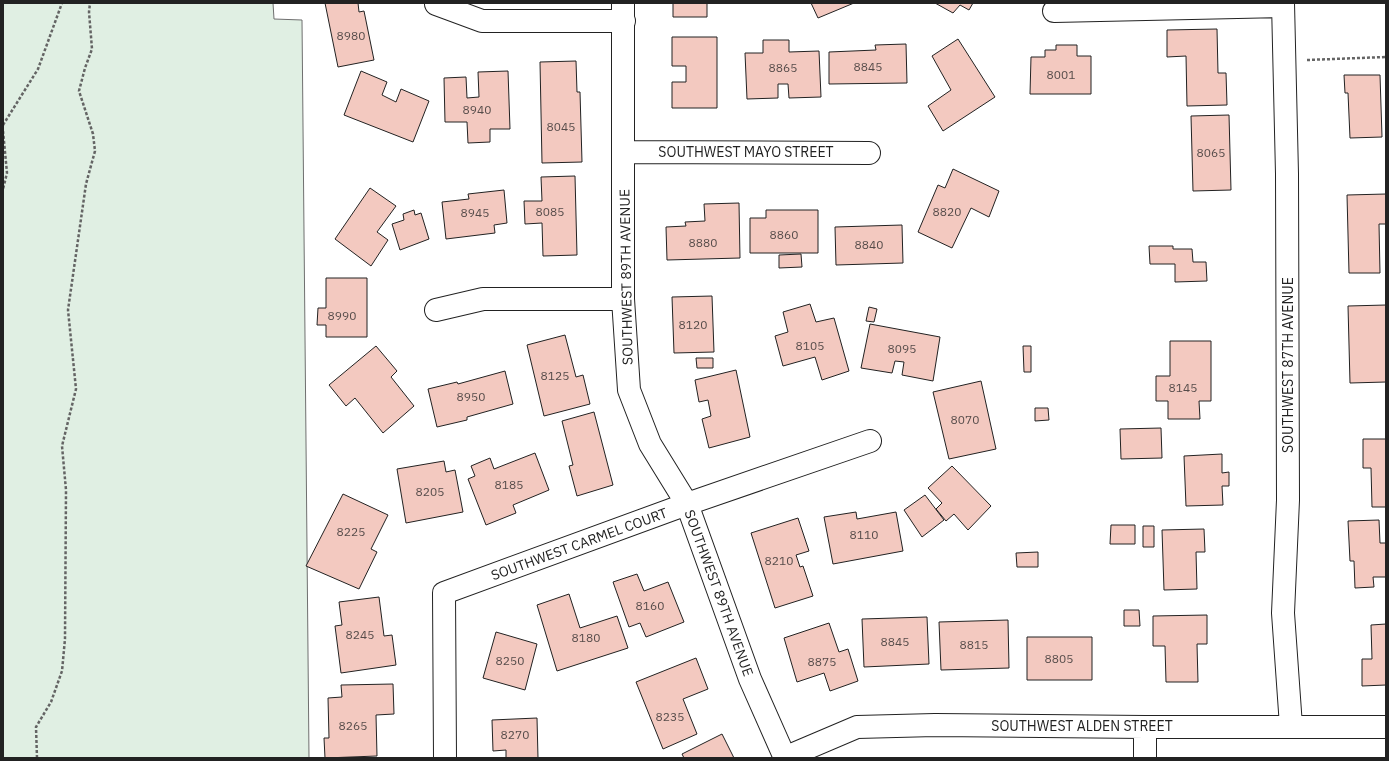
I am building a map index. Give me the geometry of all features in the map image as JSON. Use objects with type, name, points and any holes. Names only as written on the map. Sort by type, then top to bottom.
[{"type":"street","points":[[436,4],[482,21],[623,12]]},
{"type":"street","points":[[1054,10],[1284,4]]},
{"type":"street","name":"SOUTHWEST 87TH AVENUE","points":[[1284,4],[1287,174],[1288,500],[1283,613],[1291,726]]},
{"type":"street","name":"SOUTHWEST 89TH AVENUE","points":[[623,12],[623,299],[629,390],[650,444],[687,504],[750,679],[784,758]]},
{"type":"street","name":"SOUTHWEST MAYO STREET","points":[[623,152],[869,153]]},
{"type":"street","points":[[436,310],[483,299],[623,299]]},
{"type":"street","name":"SOUTHWEST CARMEL COURT","points":[[445,758],[444,593],[687,504],[870,441]]},
{"type":"street","name":"SOUTHWEST ALDEN STREET","points":[[784,758],[857,727],[935,725],[1386,727]]},
{"type":"street","points":[[1145,727],[1145,758]]},
{"type":"path","points":[[3,125],[38,69],[62,3]]},
{"type":"path","points":[[38,758],[36,727],[51,702],[62,671],[65,639],[66,490],[62,446],[76,389],[68,310],[86,184],[95,151],[93,134],[79,92],[85,68],[92,49],[90,3]]},
{"type":"path","points":[[1284,61],[1386,57]]},
{"type":"path","points":[[3,131],[7,173],[3,189]]},
{"type":"green space","points":[[3,3],[273,3],[274,19],[302,20],[309,758],[3,758]]},
{"type":"building","points":[[325,3],[358,3],[359,12],[364,11],[374,60],[338,67]]},
{"type":"building","points":[[673,3],[707,3],[707,17],[673,17]]},
{"type":"building","points":[[811,3],[854,3],[818,18]]},
{"type":"building","points":[[935,3],[973,3],[969,10],[960,5],[953,13]]},
{"type":"building","points":[[1217,29],[1218,73],[1226,73],[1227,105],[1187,106],[1186,56],[1167,57],[1167,30]]},
{"type":"building","points":[[672,37],[717,37],[717,108],[672,108],[672,82],[686,82],[686,66],[672,66]]},
{"type":"building","points":[[958,39],[995,97],[943,131],[928,106],[951,90],[932,56]]},
{"type":"building","points":[[763,40],[789,40],[789,52],[819,51],[821,97],[789,98],[788,84],[778,84],[778,98],[747,99],[745,53],[763,53]]},
{"type":"building","points":[[906,44],[907,83],[829,84],[829,52],[876,50],[875,45]]},
{"type":"building","points":[[1056,45],[1077,45],[1077,56],[1091,56],[1091,94],[1030,94],[1031,57],[1045,57],[1045,50],[1056,50]]},
{"type":"building","points":[[576,61],[577,92],[580,92],[582,162],[542,163],[540,62]]},
{"type":"building","points":[[361,71],[387,82],[382,95],[396,102],[401,89],[429,101],[413,142],[344,115]]},
{"type":"building","points":[[508,71],[510,129],[490,129],[490,142],[468,143],[467,122],[445,122],[444,78],[466,77],[467,98],[479,97],[478,72]]},
{"type":"building","points":[[1344,75],[1380,75],[1382,137],[1350,138],[1348,93],[1345,93]]},
{"type":"building","points":[[1229,115],[1231,190],[1193,191],[1191,116]]},
{"type":"building","points":[[953,169],[999,191],[989,217],[971,208],[952,248],[918,232],[938,185],[945,188]]},
{"type":"building","points":[[575,176],[577,255],[543,256],[542,223],[525,224],[524,201],[542,201],[541,177]]},
{"type":"building","points":[[370,188],[396,206],[377,232],[388,240],[371,266],[335,239]]},
{"type":"building","points":[[504,190],[507,223],[494,225],[495,233],[446,239],[442,202],[469,199],[468,194]]},
{"type":"building","points":[[1386,194],[1386,224],[1379,224],[1380,273],[1349,273],[1347,195]]},
{"type":"building","points":[[739,203],[740,258],[667,260],[666,227],[686,226],[685,222],[705,221],[704,204]]},
{"type":"building","points":[[414,210],[415,215],[421,213],[429,239],[400,250],[392,224],[404,220],[403,214]]},
{"type":"building","points":[[766,210],[818,210],[818,253],[750,253],[750,218],[766,218]]},
{"type":"building","points":[[902,225],[903,263],[836,265],[835,227]]},
{"type":"building","points":[[1149,246],[1173,246],[1173,249],[1192,249],[1193,262],[1206,262],[1207,281],[1175,282],[1175,264],[1150,264]]},
{"type":"building","points":[[801,254],[802,267],[779,268],[779,255]]},
{"type":"building","points":[[326,278],[367,278],[367,337],[326,337],[326,325],[317,325],[318,308],[326,308]]},
{"type":"building","points":[[712,296],[714,352],[674,353],[672,297]]},
{"type":"building","points":[[810,304],[816,322],[834,318],[849,371],[822,380],[815,357],[783,366],[775,336],[788,332],[783,312]]},
{"type":"building","points":[[1386,305],[1386,382],[1350,383],[1348,306]]},
{"type":"building","points":[[869,307],[877,309],[874,322],[866,321]]},
{"type":"building","points":[[870,324],[940,337],[933,381],[902,375],[904,362],[895,361],[892,373],[861,368]]},
{"type":"building","points":[[565,335],[576,377],[583,375],[590,404],[544,416],[527,345]]},
{"type":"building","points":[[1170,341],[1211,341],[1211,401],[1199,401],[1200,419],[1168,419],[1168,401],[1156,401],[1156,376],[1170,376]]},
{"type":"building","points":[[376,346],[397,371],[391,377],[414,406],[383,433],[355,398],[346,406],[329,385]]},
{"type":"building","points":[[1023,346],[1031,346],[1031,372],[1024,372]]},
{"type":"building","points":[[696,358],[713,358],[713,368],[697,368]]},
{"type":"building","points":[[736,370],[750,437],[709,448],[702,419],[711,416],[708,400],[699,402],[695,380]]},
{"type":"building","points":[[505,371],[513,404],[467,417],[467,420],[437,427],[428,389],[457,382],[458,384]]},
{"type":"building","points":[[981,381],[996,449],[949,459],[933,392]]},
{"type":"building","points":[[1035,408],[1048,408],[1049,420],[1035,421]]},
{"type":"building","points":[[594,412],[613,485],[577,496],[569,466],[573,465],[562,421]]},
{"type":"building","points":[[1161,428],[1162,458],[1121,459],[1120,429]]},
{"type":"building","points":[[1363,439],[1386,439],[1386,507],[1372,507],[1371,468],[1363,468]]},
{"type":"building","points":[[535,453],[549,490],[513,505],[516,513],[486,525],[468,479],[475,476],[471,466],[490,458],[494,469]]},
{"type":"building","points":[[1222,454],[1222,473],[1229,472],[1229,486],[1222,486],[1223,505],[1186,506],[1184,456]]},
{"type":"building","points":[[444,461],[446,472],[455,470],[463,512],[406,523],[397,469]]},
{"type":"building","points":[[952,466],[991,506],[968,530],[954,514],[946,521],[936,509],[942,503],[928,488]]},
{"type":"building","points":[[343,494],[388,515],[371,549],[377,552],[359,589],[306,566]]},
{"type":"building","points":[[925,495],[944,520],[922,537],[904,510]]},
{"type":"building","points":[[856,512],[857,519],[896,512],[903,551],[833,564],[824,517]]},
{"type":"building","points":[[798,518],[809,551],[796,555],[800,567],[803,566],[813,596],[775,608],[751,533]]},
{"type":"building","points":[[1379,520],[1380,543],[1386,543],[1386,577],[1373,577],[1374,587],[1355,588],[1354,561],[1350,561],[1348,521]]},
{"type":"building","points":[[1111,525],[1135,525],[1135,544],[1110,544]]},
{"type":"building","points":[[1143,526],[1154,526],[1154,547],[1143,547]]},
{"type":"building","points":[[1204,529],[1205,552],[1196,552],[1197,589],[1164,590],[1162,530]]},
{"type":"building","points":[[1038,552],[1038,567],[1017,567],[1016,553]]},
{"type":"building","points":[[637,574],[644,591],[668,582],[684,622],[646,637],[640,623],[629,627],[613,582]]},
{"type":"building","points":[[569,594],[580,628],[617,616],[628,648],[557,671],[537,605]]},
{"type":"building","points":[[379,597],[384,636],[392,635],[396,665],[341,673],[335,626],[342,625],[339,602]]},
{"type":"building","points":[[1124,610],[1139,610],[1140,626],[1124,626]]},
{"type":"building","points":[[1207,615],[1207,644],[1197,644],[1198,682],[1166,682],[1165,646],[1153,646],[1153,616]]},
{"type":"building","points":[[927,617],[929,664],[864,667],[862,619]]},
{"type":"building","points":[[1008,620],[1009,668],[941,670],[939,622]]},
{"type":"building","points":[[829,623],[839,652],[848,649],[858,681],[830,691],[824,673],[797,682],[784,638]]},
{"type":"building","points":[[1386,624],[1386,685],[1362,686],[1362,659],[1372,659],[1371,625]]},
{"type":"building","points":[[496,632],[537,644],[525,690],[483,678]]},
{"type":"building","points":[[1027,637],[1092,637],[1092,680],[1027,680]]},
{"type":"building","points":[[696,658],[708,689],[683,699],[697,734],[663,749],[636,682]]},
{"type":"building","points":[[393,684],[394,714],[376,715],[377,756],[325,758],[324,738],[329,738],[328,698],[342,697],[341,685]]},
{"type":"building","points":[[537,718],[538,758],[506,758],[506,750],[493,751],[492,720]]},
{"type":"building","points":[[722,734],[734,758],[684,758],[682,754]]}]
